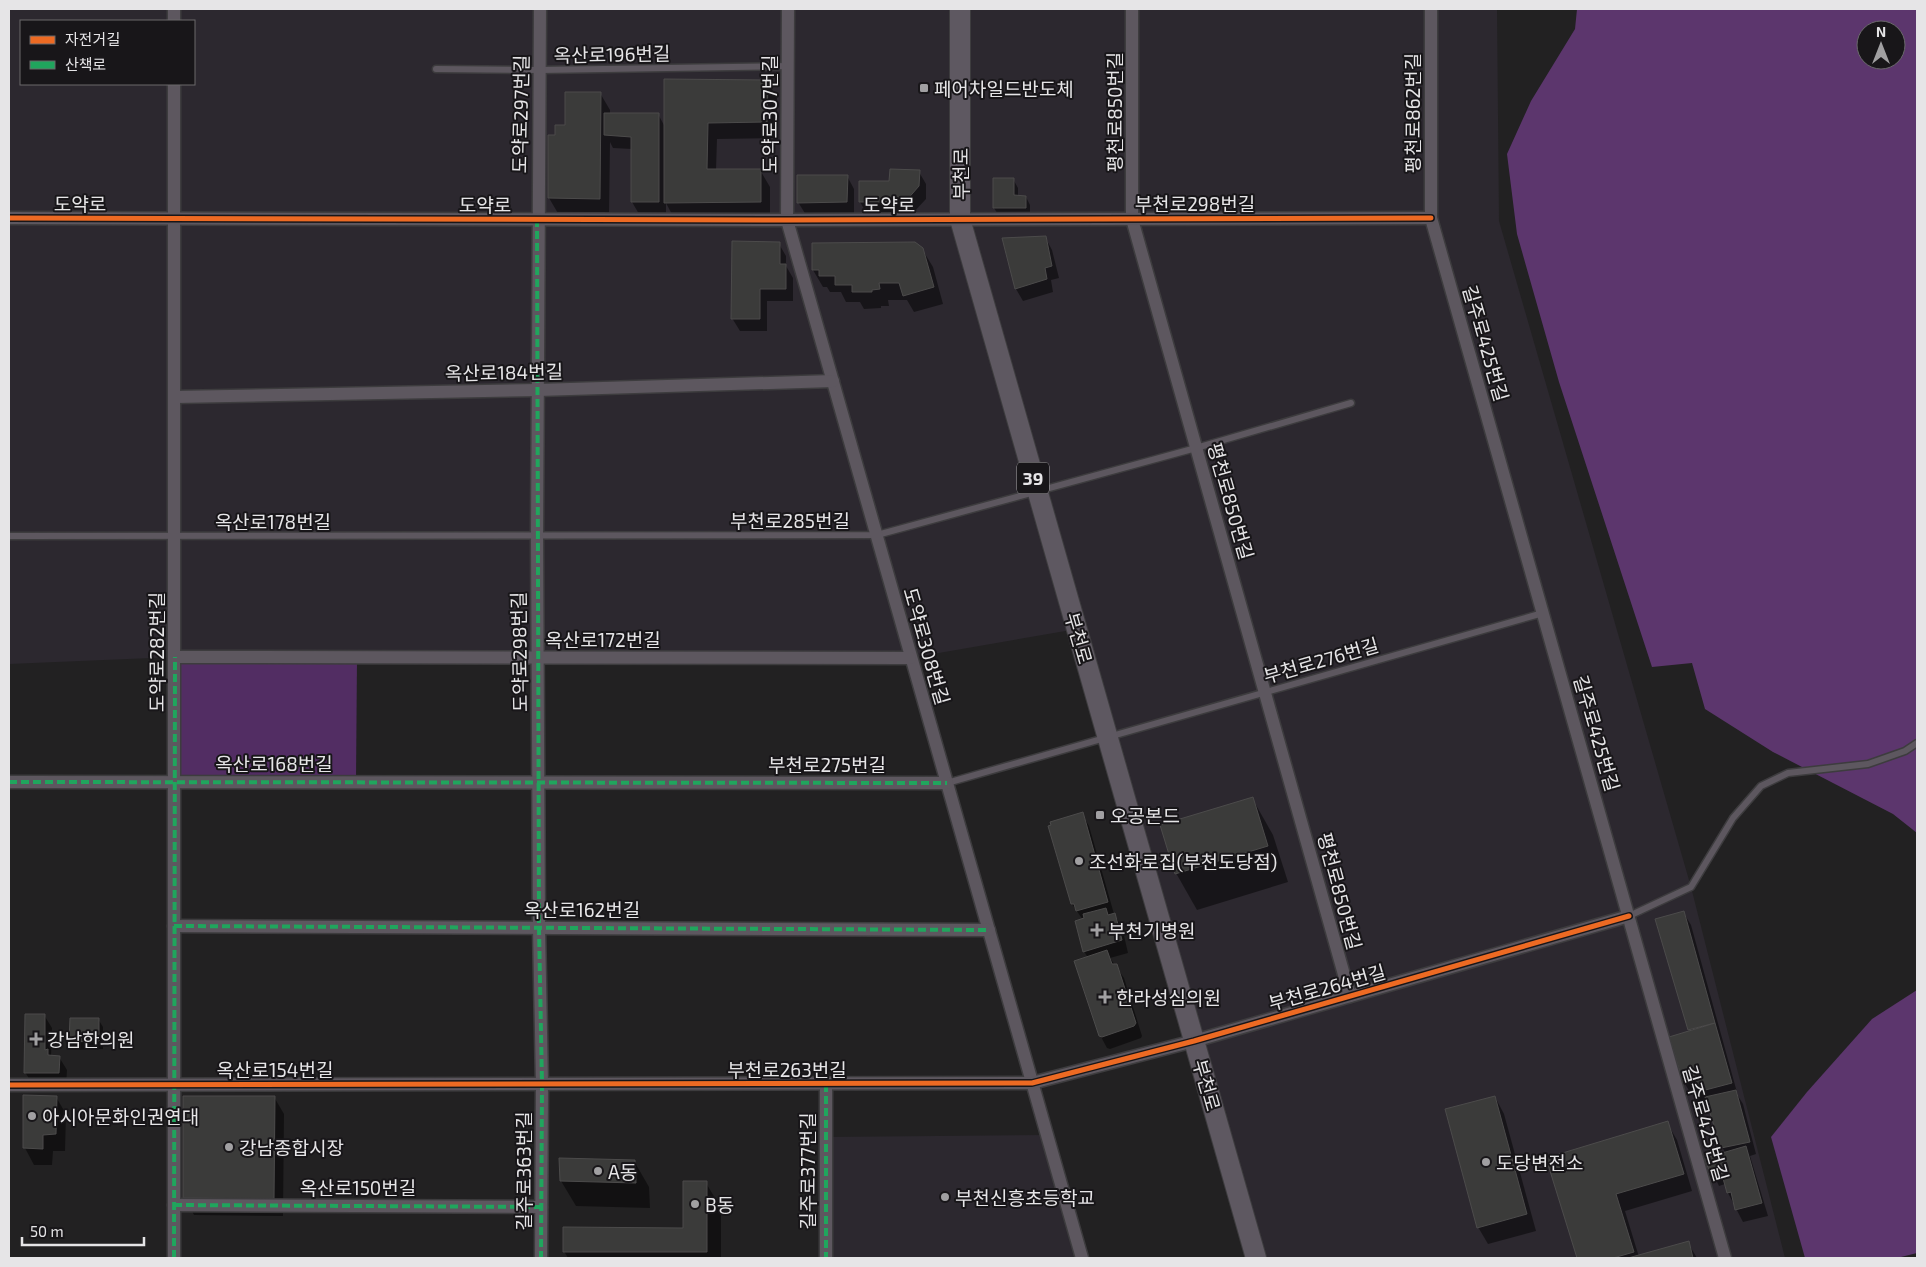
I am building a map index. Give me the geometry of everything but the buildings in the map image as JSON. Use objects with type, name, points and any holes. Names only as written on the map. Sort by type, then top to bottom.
[{"type":"main road","name":"부천로","points":[[960,9],[960,219],[1256,1258]]},
{"type":"street","name":"도약로297번길","points":[[537,219],[540,9]]},
{"type":"street","name":"도약로307번길","points":[[787,220],[788,9]]},
{"type":"street","name":"평천로850번길","points":[[1132,9],[1132,218],[1350,996]]},
{"type":"street","name":"평천로862번길","points":[[1431,9],[1431,218]]},
{"type":"street","name":"도약로282번길","points":[[174,85],[174,1258]]},
{"type":"street","name":"도약로","points":[[9,218],[960,219]]},
{"type":"street","name":"부천로298번길","points":[[960,219],[1431,218]]},
{"type":"street","name":"길주로425번길","points":[[1431,218],[1725,1258]]},
{"type":"street","name":"도약로298번길","points":[[537,219],[539,928],[542,1084]]},
{"type":"street","name":"도약로308번길","points":[[787,220],[1082,1258]]},
{"type":"street","name":"옥산로184번길","points":[[174,397],[538,390],[833,381]]},
{"type":"street","name":"옥산로172번길","points":[[175,657],[910,658]]},
{"type":"street","name":"옥산로168번길","points":[[9,782],[539,782]]},
{"type":"street","name":"부천로275번길","points":[[539,782],[947,783]]},
{"type":"street","name":"부천로264번길","points":[[1032,1083],[1194,1041],[1629,916]]},
{"type":"street","name":"옥산로162번길","points":[[174,926],[989,930]]},
{"type":"street","name":"부천로263번길","points":[[542,1084],[1032,1083]]},
{"type":"street","name":"옥산로154번길","points":[[9,1084],[542,1084]]},
{"type":"street","name":"길주로363번길","points":[[541,1258],[542,1084]]},
{"type":"street","name":"길주로377번길","points":[[826,1084],[826,1258]]},
{"type":"street","name":"옥산로150번길","points":[[174,1205],[541,1207]]},
{"type":"lane","name":"옥산로196번길","points":[[436,70],[788,66]]},
{"type":"lane","name":"부천로285번길","points":[[537,536],[877,535],[1196,448],[1350,403]]},
{"type":"lane","name":"옥산로178번길","points":[[9,536],[537,536]]},
{"type":"lane","name":"부천로276번길","points":[[1108,737],[1543,613]]},
{"type":"lane","name":"부천로275번길","points":[[947,783],[1108,737]]},
{"type":"lane","name":"부천로264번길","points":[[1629,916],[1691,887],[1733,818],[1761,786],[1788,773],[1868,764],[1905,751],[1917,743]]},
{"type":"shaded area","points":[[9,9],[1497,9],[1499,221],[1691,887],[1785,1258],[1255,1258],[1077,629],[910,658],[175,657],[9,664]]},
{"type":"shaded area","points":[[1577,9],[1917,9],[1917,833],[1893,814],[1773,752],[1705,709],[1692,663],[1652,667],[1559,382],[1517,234],[1507,154],[1531,101],[1575,29]]},
{"type":"shaded area","points":[[175,657],[357,657],[356,782],[175,782]]},
{"type":"shaded area","points":[[1917,990],[1917,1253],[1897,1258],[1805,1258],[1771,1137],[1807,1092],[1872,1019]]},
{"type":"shaded area","name":"부천신흥초등학교","points":[[1047,1135],[1082,1258],[826,1258],[826,1137]]},
{"type":"marked path","points":[[537,219],[539,928],[542,1084],[541,1258]]},
{"type":"marked path","points":[[174,1258],[175,657]]},
{"type":"marked path","points":[[9,782],[947,783]]},
{"type":"marked path","points":[[174,926],[989,930]]},
{"type":"marked path","points":[[826,1084],[826,1258]]},
{"type":"marked path","points":[[174,1205],[541,1207]]},
{"type":"cycle path","points":[[9,218],[787,220],[1431,218]]},
{"type":"cycle path","points":[[9,1085],[1032,1083],[1194,1041],[1629,916]]},
{"type":"place","name":"페어차일드반도체","points":[[924,88]]},
{"type":"place","name":"오공본드","points":[[1100,815]]},
{"type":"place","name":"조선화로집(부천도당점)","points":[[1079,861]]},
{"type":"place","name":"부천기병원","points":[[1097,930]]},
{"type":"place","name":"한라성심의원","points":[[1105,997]]},
{"type":"place","name":"강남한의원","points":[[36,1039]]},
{"type":"place","name":"아시아문화인권연대","points":[[32,1116]]},
{"type":"place","name":"강남종합시장","points":[[229,1147]]},
{"type":"place","name":"도당변전소","points":[[1486,1162]]},
{"type":"place","name":"A동","points":[[598,1171]]},
{"type":"place","name":"부천신흥초등학교","points":[[945,1197]]},
{"type":"place","name":"B동","points":[[695,1204]]}]
